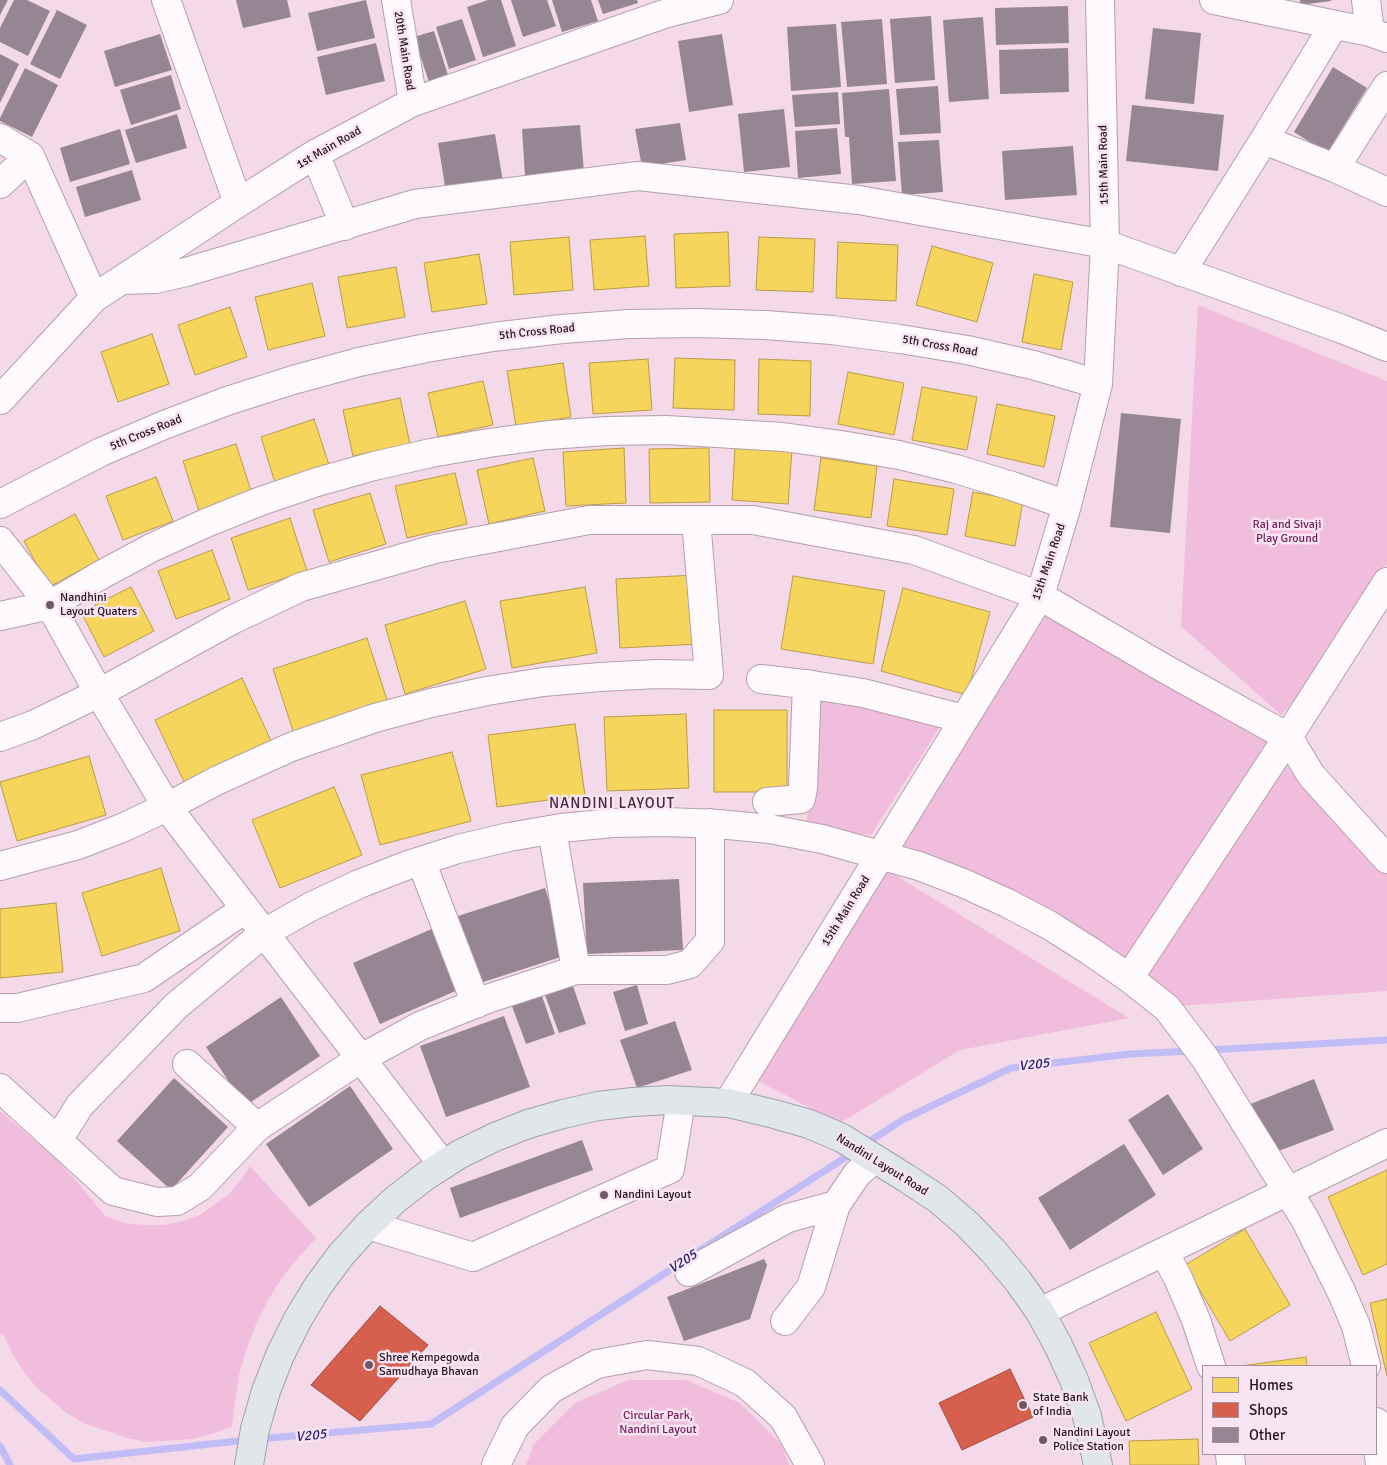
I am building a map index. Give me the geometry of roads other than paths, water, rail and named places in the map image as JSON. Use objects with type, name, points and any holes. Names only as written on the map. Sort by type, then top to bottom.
[{"type":"main road","name":"Nandini Layout Road","points":[[249,1465],[255,1429],[269,1382],[298,1320],[318,1286],[342,1255],[396,1199],[427,1175],[460,1154],[528,1124],[598,1106],[633,1102],[681,1101],[728,1103],[809,1124],[842,1138],[930,1194],[967,1224],[1018,1281],[1040,1312],[1058,1345],[1074,1380],[1087,1416],[1098,1465]]},
{"type":"street","points":[[167,0],[238,203]]},
{"type":"street","name":"20th Main Road","points":[[396,0],[413,102]]},
{"type":"street","name":"1st Main Road","points":[[0,400],[94,298],[315,154],[413,102],[664,14],[719,0]]},
{"type":"street","name":"15th Main Road","points":[[728,1103],[1040,596],[1068,505],[1098,384],[1106,244],[1100,0]]},
{"type":"street","points":[[1214,0],[1379,35]]},
{"type":"street","points":[[1366,0],[1379,35]]},
{"type":"street","points":[[1181,272],[1334,25]]},
{"type":"street","points":[[1335,168],[1387,86]]},
{"type":"street","points":[[0,138],[30,156],[94,298]]},
{"type":"street","points":[[1264,140],[1335,168],[1387,192]]},
{"type":"street","points":[[315,154],[345,226]]},
{"type":"street","points":[[0,184],[30,156]]},
{"type":"street","points":[[120,280],[156,280],[415,204],[638,176],[859,200],[1106,244],[1387,347]]},
{"type":"street","name":"5th Cross Road","points":[[0,504],[101,452],[164,425],[228,401],[293,380],[359,362],[426,348],[493,337],[562,329],[629,324],[697,323],[765,325],[832,330],[967,350],[1033,365],[1098,384]]},
{"type":"street","points":[[0,616],[50,605],[153,547],[261,501],[317,482],[393,462],[489,443],[548,436],[607,431],[666,430],[783,437],[841,445],[937,464],[1068,505]]},
{"type":"street","points":[[0,737],[33,725],[99,693],[232,620],[301,587],[435,549],[589,520],[753,520],[914,550],[1040,596],[1288,737],[1311,775],[1387,859]]},
{"type":"street","points":[[0,866],[78,844],[122,828],[166,808],[216,781],[291,747],[375,718],[430,703],[487,690],[600,676],[709,675],[696,520]]},
{"type":"street","points":[[0,541],[50,605],[166,808],[443,1165]]},
{"type":"street","points":[[1129,978],[1288,737],[1387,582]]},
{"type":"street","points":[[761,679],[863,693],[964,719]]},
{"type":"street","points":[[767,802],[801,799],[807,684]]},
{"type":"street","points":[[58,1140],[80,1105],[176,1006],[264,933],[312,906],[359,884],[421,861],[458,850],[509,837],[552,830],[613,823],[666,822],[710,823],[770,829],[822,839],[919,866],[963,883],[1007,903],[1066,936],[1129,978],[1167,1008],[1205,1058],[1305,1219],[1341,1290],[1356,1326],[1366,1365]]},
{"type":"street","points":[[0,1088],[113,1191],[157,1202],[177,1201],[200,1187],[256,1127],[360,1058],[420,1026],[476,1004],[576,970],[668,970],[690,964],[710,941],[710,823]]},
{"type":"street","points":[[552,830],[576,970]]},
{"type":"street","points":[[421,861],[476,1004]]},
{"type":"street","points":[[0,1008],[17,1008],[144,978],[245,909]]},
{"type":"street","points":[[188,1064],[256,1127]]},
{"type":"street","points":[[368,1226],[472,1256],[670,1169],[681,1101]]},
{"type":"street","points":[[1040,1312],[1387,1143]]},
{"type":"street","points":[[785,1321],[811,1288],[836,1205],[857,1174],[874,1158]]},
{"type":"street","points":[[689,1272],[788,1218],[836,1205]]},
{"type":"street","points":[[1164,1252],[1178,1278],[1196,1320],[1211,1365]]},
{"type":"street","points":[[496,1465],[516,1426],[551,1389],[597,1364],[647,1355],[698,1361],[745,1383],[783,1417],[810,1465]]},
{"type":"street","points":[[1377,1433],[1380,1465]]},
{"type":"waterway","name":"V205","points":[[1208,1050],[1387,1040]]},
{"type":"waterway","name":"V205","points":[[865,1144],[904,1119],[1011,1068],[1130,1054],[1192,1051]]},
{"type":"waterway","name":"V205","points":[[699,1251],[854,1152]]},
{"type":"waterway","name":"V205","points":[[258,1439],[431,1424],[684,1261]]},
{"type":"waterway","name":"V205","points":[[0,1390],[74,1459],[247,1440]]},
{"type":"waterway","points":[[0,1446],[10,1465]]},
{"type":"place","name":"Nandhini Layout Quaters","points":[[50,605]]},
{"type":"place","name":"Nandini Layout","points":[[604,1195]]},
{"type":"place","name":"Shree Kempegowda Samudhaya Bhavan","points":[[369,1365]]},
{"type":"place","name":"State Bank of India","points":[[1023,1405]]},
{"type":"place","name":"Nandini Layout Police Station","points":[[1043,1440]]},
{"type":"district","name":"NANDINI LAYOUT","points":[[612,804]]},
{"type":"park label","name":"Raj and Sivaji Play Ground","points":[[1287,532]]},
{"type":"park label","name":"Circular Park, Nandini Layout","points":[[658,1423]]}]
